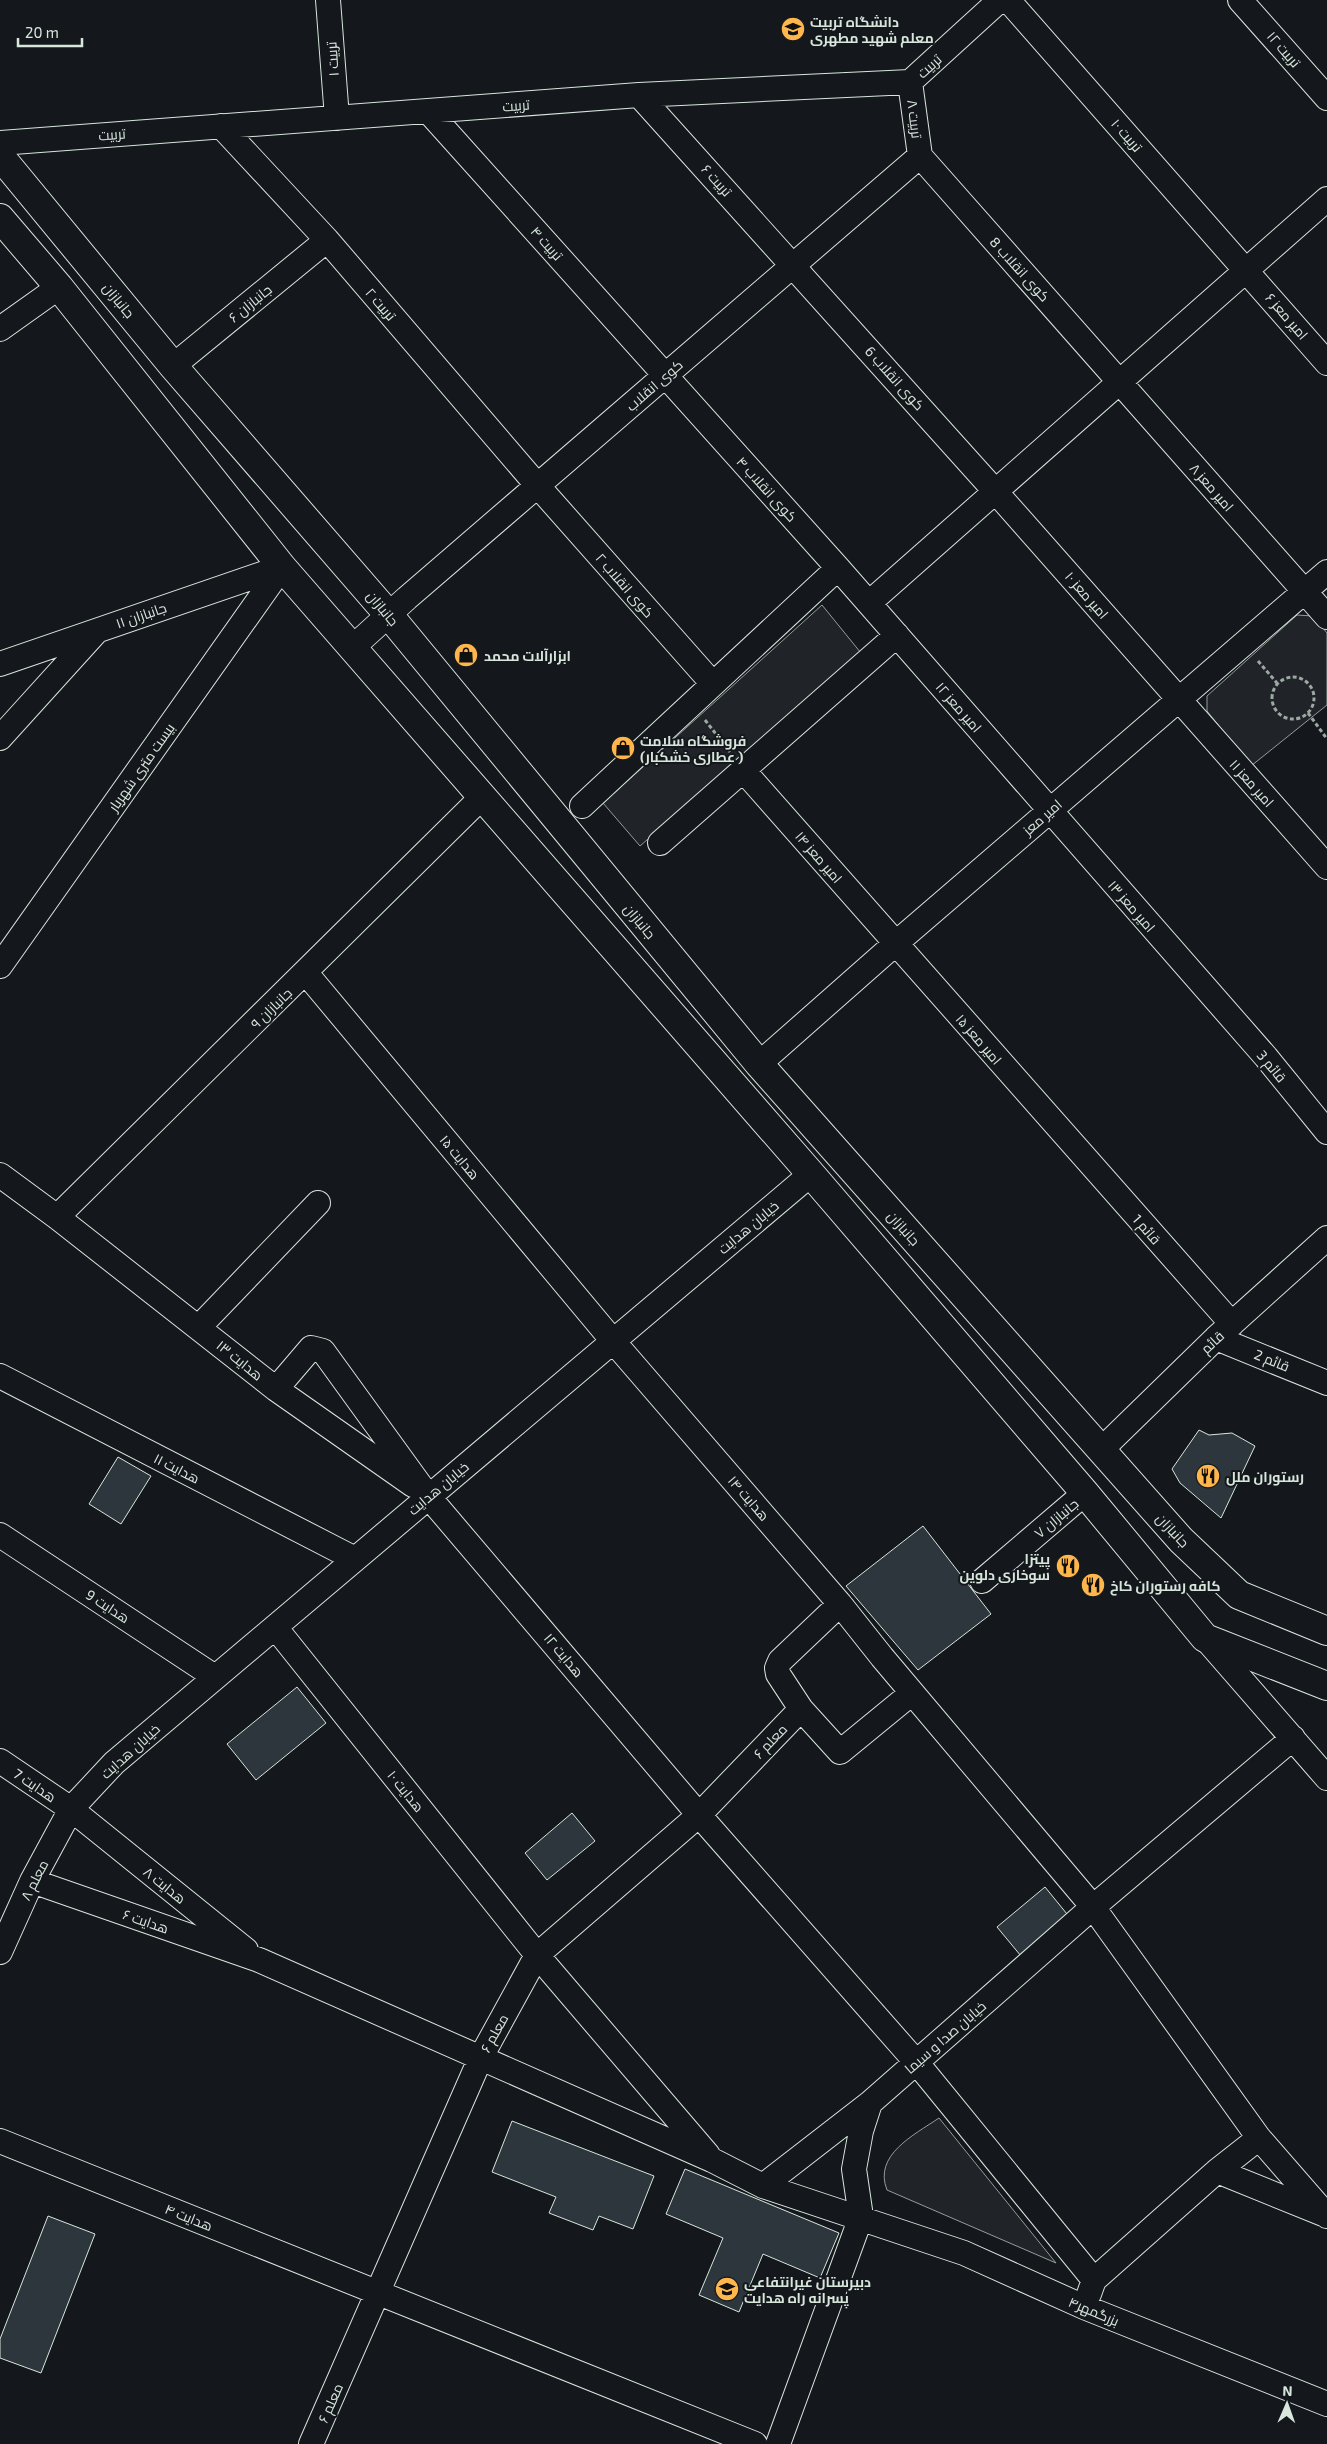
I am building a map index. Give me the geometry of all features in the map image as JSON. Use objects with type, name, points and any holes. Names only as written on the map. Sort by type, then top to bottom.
[{"type":"main road","name":"جانبازان","points":[[0,156],[173,366],[388,614],[759,1064],[1181,1540],[1239,1595],[1327,1631]]},
{"type":"main road","points":[[0,218],[59,287],[282,567],[811,1174],[1085,1493],[1205,1638],[1327,1686]]},
{"type":"street","name":"تربیت ۱","points":[[328,0],[337,118]]},
{"type":"street","name":"تربیت","points":[[0,143],[640,95],[910,82],[1000,0]]},
{"type":"street","name":"تربیت ۱۰","points":[[1008,0],[1246,270]]},
{"type":"street","name":"تربیت ۱۲","points":[[1240,0],[1327,98]]},
{"type":"street","name":"تربیت ۸","points":[[910,82],[920,156]]},
{"type":"street","name":"تربیت ۶","points":[[640,95],[794,265]]},
{"type":"street","name":"تربیت ۴","points":[[428,111],[666,375]]},
{"type":"street","name":"تربیت ۲","points":[[221,126],[326,240],[537,485]]},
{"type":"street","name":"کوی انقلاب","points":[[352,648],[388,614],[920,156]]},
{"type":"street","name":"کوی انقلاب 8","points":[[920,156],[1120,381]]},
{"type":"street","points":[[869,603],[1327,199]]},
{"type":"street","name":"جانبازان ۶","points":[[173,366],[326,240]]},
{"type":"street","name":"کوی انقلاب 6","points":[[794,265],[995,491]]},
{"type":"street","name":"امیر معز ۶","points":[[1246,270],[1327,363]]},
{"type":"street","points":[[0,329],[59,287]]},
{"type":"street","name":"کوی انقلاب ۴","points":[[666,375],[869,603]]},
{"type":"street","name":"امیر معز ۸","points":[[1120,381],[1327,617]]},
{"type":"street","name":"کوی انقلاب ۲","points":[[537,485],[712,684]]},
{"type":"street","name":"امیر معز ۱۰","points":[[995,491],[1178,699]]},
{"type":"street","name":"جانبازان ۱۱","points":[[0,664],[282,567]]},
{"type":"street","name":"بیست متری شهریار","points":[[0,966],[282,567]]},
{"type":"street","points":[[582,806],[838,568]]},
{"type":"street","name":"امیر معز","points":[[759,1064],[1048,811],[1327,572]]},
{"type":"street","name":"امیر معز ۱۲","points":[[869,603],[1048,811]]},
{"type":"street","points":[[0,738],[99,630]]},
{"type":"street","points":[[660,843],[897,635]]},
{"type":"street","name":"امیر معز ۱۱","points":[[1178,699],[1327,868]]},
{"type":"street","name":"امیر معز ۱۴","points":[[743,770],[896,944]]},
{"type":"street","name":"جانبازان ۹","points":[[58,1217],[483,796]]},
{"type":"street","name":"امیر معز ۱۳","points":[[1048,811],[1216,1001]]},
{"type":"street","name":"امیر معز ۱۵","points":[[896,944],[1064,1134]]},
{"type":"street","name":"هدایت ۱۵","points":[[306,973],[613,1341]]},
{"type":"street","name":"قائم 3","points":[[1216,1001],[1327,1132]]},
{"type":"street","name":"قائم 1","points":[[1064,1134],[1224,1331]]},
{"type":"street","name":"خیابان هدایت","points":[[71,1809],[114,1763],[811,1174]]},
{"type":"street","name":"هدایت ۱۳","points":[[0,1175],[58,1217],[276,1389],[428,1496]]},
{"type":"street","points":[[199,1327],[318,1204]]},
{"type":"street","name":"قائم","points":[[1101,1450],[1224,1331],[1327,1238]]},
{"type":"street","name":"قائم 2","points":[[1224,1331],[1327,1383]]},
{"type":"street","name":"هدایت ۱۴","points":[[613,1341],[840,1604],[912,1693],[1093,1907],[1259,2138],[1327,2216]]},
{"type":"street","points":[[276,1389],[311,1348],[323,1351],[428,1496]]},
{"type":"street","name":"هدایت ۱۱","points":[[0,1376],[355,1559]]},
{"type":"street","name":"جانبازان ۷","points":[[982,1581],[1085,1493]]},
{"type":"street","name":"هدایت ۱۲","points":[[428,1496],[699,1815],[917,2063],[1094,2280]]},
{"type":"street","name":"هدایت 9","points":[[0,1535],[215,1677]]},
{"type":"street","points":[[840,1604],[780,1661],[777,1668],[778,1674],[801,1709],[840,1752],[912,1693]]},
{"type":"street","name":"هدایت ۱۰","points":[[275,1627],[537,1955],[712,2160]]},
{"type":"street","points":[[1205,1638],[1327,1778]]},
{"type":"street","name":"معلم ۶","points":[[311,2444],[481,2057],[537,1955],[699,1815],[801,1709]]},
{"type":"street","name":"خیابان صدا و سیما","points":[[763,2186],[870,2103],[1093,1907],[1293,1738]]},
{"type":"street","name":"هدایت 7","points":[[0,1761],[71,1809]]},
{"type":"street","name":"معلم ۸","points":[[0,1952],[32,1881],[71,1809]]},
{"type":"street","name":"هدایت ۸","points":[[71,1809],[259,1960]]},
{"type":"street","name":"هدایت ۶","points":[[32,1881],[259,1960]]},
{"type":"street","name":"بزرگمهر۴","points":[[259,1960],[712,2160],[763,2186],[861,2217],[964,2253],[1084,2307],[1327,2404]]},
{"type":"street","points":[[778,2444],[861,2217],[854,2169],[861,2131],[870,2103]]},
{"type":"street","points":[[1084,2307],[1094,2280],[1217,2171],[1259,2138]]},
{"type":"street","name":"هدایت ۴","points":[[0,2141],[755,2444]]},
{"type":"street","points":[[1217,2171],[1327,2216]]},
{"type":"path","points":[[1253,655],[1277,683]]},
{"type":"path","points":[[1297,677],[1310,684],[1315,698],[1308,713],[1299,719],[1292,720],[1279,714],[1272,703],[1271,696],[1277,683],[1283,679],[1297,677]]},
{"type":"path","points":[[692,703],[743,770]]},
{"type":"path","points":[[1308,713],[1327,739]]},
{"type":"shaded area","points":[[822,605],[861,653],[640,846],[603,803]]},
{"type":"shaded area","points":[[1297,615],[1313,616],[1327,633],[1327,705],[1251,766],[1207,711],[1207,696]]},
{"type":"shaded area","points":[[939,2118],[1056,2263],[887,2190],[884,2178],[886,2166],[891,2156],[908,2139]]},
{"type":"building","name":"رستوران ملل","points":[[1199,1430],[1209,1435],[1232,1433],[1255,1446],[1221,1518],[1180,1483],[1172,1469]]},
{"type":"building","points":[[118,1457],[151,1476],[121,1524],[89,1504]]},
{"type":"building","points":[[923,1526],[991,1614],[918,1670],[846,1586]]},
{"type":"building","points":[[297,1687],[326,1723],[256,1780],[227,1744]]},
{"type":"building","points":[[572,1813],[595,1841],[547,1880],[525,1853]]},
{"type":"building","points":[[1045,1887],[1067,1914],[1065,1920],[1021,1956],[997,1927]]},
{"type":"building","points":[[512,2121],[654,2176],[633,2229],[599,2216],[593,2230],[549,2213],[556,2197],[492,2172]]},
{"type":"building","points":[[685,2169],[839,2233],[820,2278],[763,2254],[739,2312],[699,2295],[723,2238],[666,2214]]},
{"type":"building","points":[[48,2216],[95,2234],[41,2373],[0,2358],[0,2339]]},
{"type":"place","name":"دانشگاه تربیت معلم شهید مطهری","points":[[793,29]]},
{"type":"place","name":"ابزارآلات محمد","points":[[466,655]]},
{"type":"place","name":"فروشگاه سلامت (عطاری خشکبار )","points":[[623,748]]},
{"type":"place","name":"رستوران ملل","points":[[1208,1476]]},
{"type":"place","name":"پیتزا سوخاری دلوین","points":[[1068,1566]]},
{"type":"place","name":"کافه رستوران کاخ","points":[[1093,1585]]},
{"type":"place","name":"دبیرستان غیرانتفاعی پسرانه راه هدایت","points":[[727,2289]]}]
